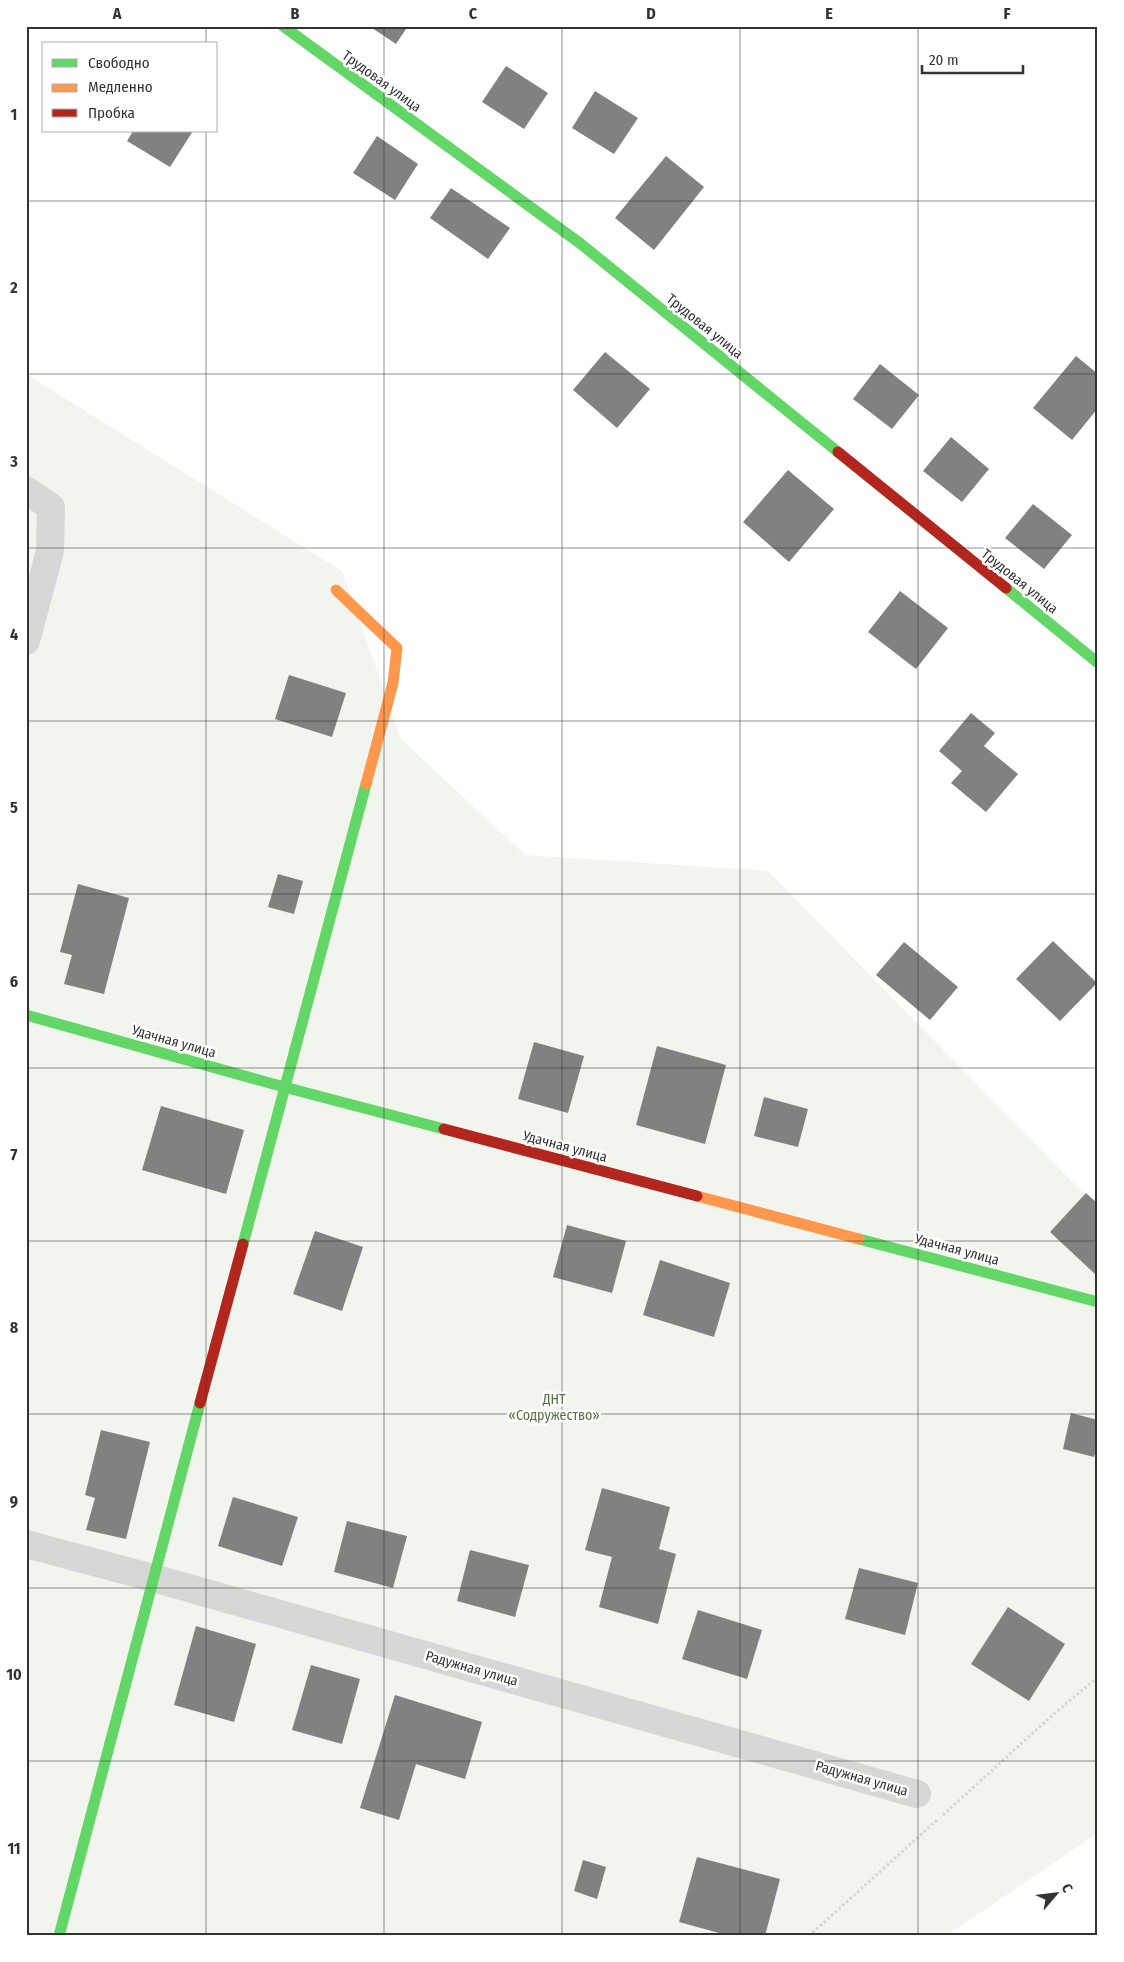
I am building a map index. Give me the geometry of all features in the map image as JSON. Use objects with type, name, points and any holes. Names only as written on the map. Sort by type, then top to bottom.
[{"type":"street","name":"Трудовая улица","points":[[283,26],[581,244],[1098,663]]},
{"type":"street","points":[[26,490],[51,507],[50,551],[26,641]]},
{"type":"street","points":[[59,1936],[393,683],[397,648],[336,590]]},
{"type":"street","name":"Удачная улица","points":[[26,1015],[284,1087],[1098,1302]]},
{"type":"street","name":"Радужная улица","points":[[26,1544],[153,1578],[917,1794]]},
{"type":"path","points":[[809,1936],[1056,1712],[1098,1677]]},
{"type":"green space","name":"ДНТ «Содружество»","points":[[26,374],[342,571],[401,739],[525,855],[768,871],[1098,1208],[1098,1833],[946,1936],[26,1936]]},
{"type":"building","points":[[369,26],[408,26],[396,44]]},
{"type":"building","points":[[506,66],[548,93],[524,129],[482,102]]},
{"type":"building","points":[[595,91],[638,118],[614,154],[572,128]]},
{"type":"building","points":[[132,132],[192,132],[170,167],[127,141]]},
{"type":"building","points":[[377,136],[418,164],[395,200],[353,173]]},
{"type":"building","points":[[666,156],[704,187],[654,250],[615,218]]},
{"type":"building","points":[[451,188],[510,228],[488,259],[430,218]]},
{"type":"building","points":[[605,352],[650,389],[617,428],[573,390]]},
{"type":"building","points":[[1076,356],[1098,374],[1098,408],[1072,440],[1033,408]]},
{"type":"building","points":[[880,364],[919,395],[892,429],[853,399]]},
{"type":"building","points":[[951,437],[989,469],[962,502],[923,471]]},
{"type":"building","points":[[788,470],[834,509],[789,562],[743,522]]},
{"type":"building","points":[[1033,504],[1072,535],[1044,569],[1005,538]]},
{"type":"building","points":[[900,591],[948,628],[916,669],[868,632]]},
{"type":"building","points":[[289,675],[346,693],[332,737],[275,719]]},
{"type":"building","points":[[971,713],[995,733],[984,746],[1018,774],[986,812],[951,783],[962,771],[939,751]]},
{"type":"building","points":[[278,874],[303,881],[294,914],[268,907]]},
{"type":"building","points":[[78,884],[129,898],[104,994],[64,984],[72,955],[60,952]]},
{"type":"building","points":[[1053,941],[1097,983],[1060,1021],[1016,979]]},
{"type":"building","points":[[904,942],[958,987],[930,1020],[876,975]]},
{"type":"building","points":[[534,1042],[584,1056],[568,1113],[518,1099]]},
{"type":"building","points":[[657,1046],[726,1065],[705,1144],[636,1125]]},
{"type":"building","points":[[764,1097],[808,1109],[798,1147],[754,1136]]},
{"type":"building","points":[[161,1106],[244,1130],[226,1194],[142,1170]]},
{"type":"building","points":[[1086,1193],[1098,1204],[1098,1271],[1095,1274],[1050,1232]]},
{"type":"building","points":[[567,1225],[626,1241],[612,1293],[553,1277]]},
{"type":"building","points":[[315,1231],[363,1247],[342,1311],[293,1294]]},
{"type":"building","points":[[660,1260],[730,1283],[714,1337],[643,1315]]},
{"type":"building","points":[[1071,1413],[1098,1420],[1098,1442],[1094,1457],[1063,1449]]},
{"type":"building","points":[[101,1430],[150,1442],[126,1539],[86,1530],[95,1498],[85,1495]]},
{"type":"building","points":[[602,1488],[670,1507],[659,1549],[676,1554],[658,1624],[599,1607],[612,1557],[585,1550]]},
{"type":"building","points":[[233,1497],[298,1517],[282,1566],[218,1546]]},
{"type":"building","points":[[347,1521],[407,1536],[393,1588],[334,1572]]},
{"type":"building","points":[[470,1550],[529,1565],[515,1617],[457,1601]]},
{"type":"building","points":[[859,1568],[918,1583],[905,1635],[845,1619]]},
{"type":"building","points":[[1008,1607],[1065,1644],[1029,1701],[971,1664]]},
{"type":"building","points":[[698,1610],[762,1630],[747,1679],[682,1659]]},
{"type":"building","points":[[196,1626],[256,1644],[234,1722],[174,1705]]},
{"type":"building","points":[[311,1665],[360,1679],[342,1744],[292,1730]]},
{"type":"building","points":[[395,1695],[482,1722],[465,1779],[416,1764],[399,1820],[360,1808]]},
{"type":"building","points":[[697,1857],[780,1879],[765,1936],[730,1936],[679,1922]]},
{"type":"building","points":[[583,1860],[606,1867],[597,1899],[574,1891]]},
{"type":"traffic: fast","points":[[283,26],[581,244],[838,452]]},
{"type":"traffic: fast","points":[[1006,588],[1098,663]]},
{"type":"traffic: fast","points":[[243,1244],[366,784]]},
{"type":"traffic: fast","points":[[26,1015],[284,1087],[444,1129]]},
{"type":"traffic: fast","points":[[859,1239],[1098,1302]]},
{"type":"traffic: fast","points":[[59,1936],[200,1403]]},
{"type":"traffic: slow","points":[[336,590],[397,648],[393,683],[366,784]]},
{"type":"traffic: slow","points":[[697,1196],[859,1239]]},
{"type":"traffic: jam","points":[[838,452],[1006,588]]},
{"type":"traffic: jam","points":[[444,1129],[697,1196]]},
{"type":"traffic: jam","points":[[200,1403],[243,1244]]}]
